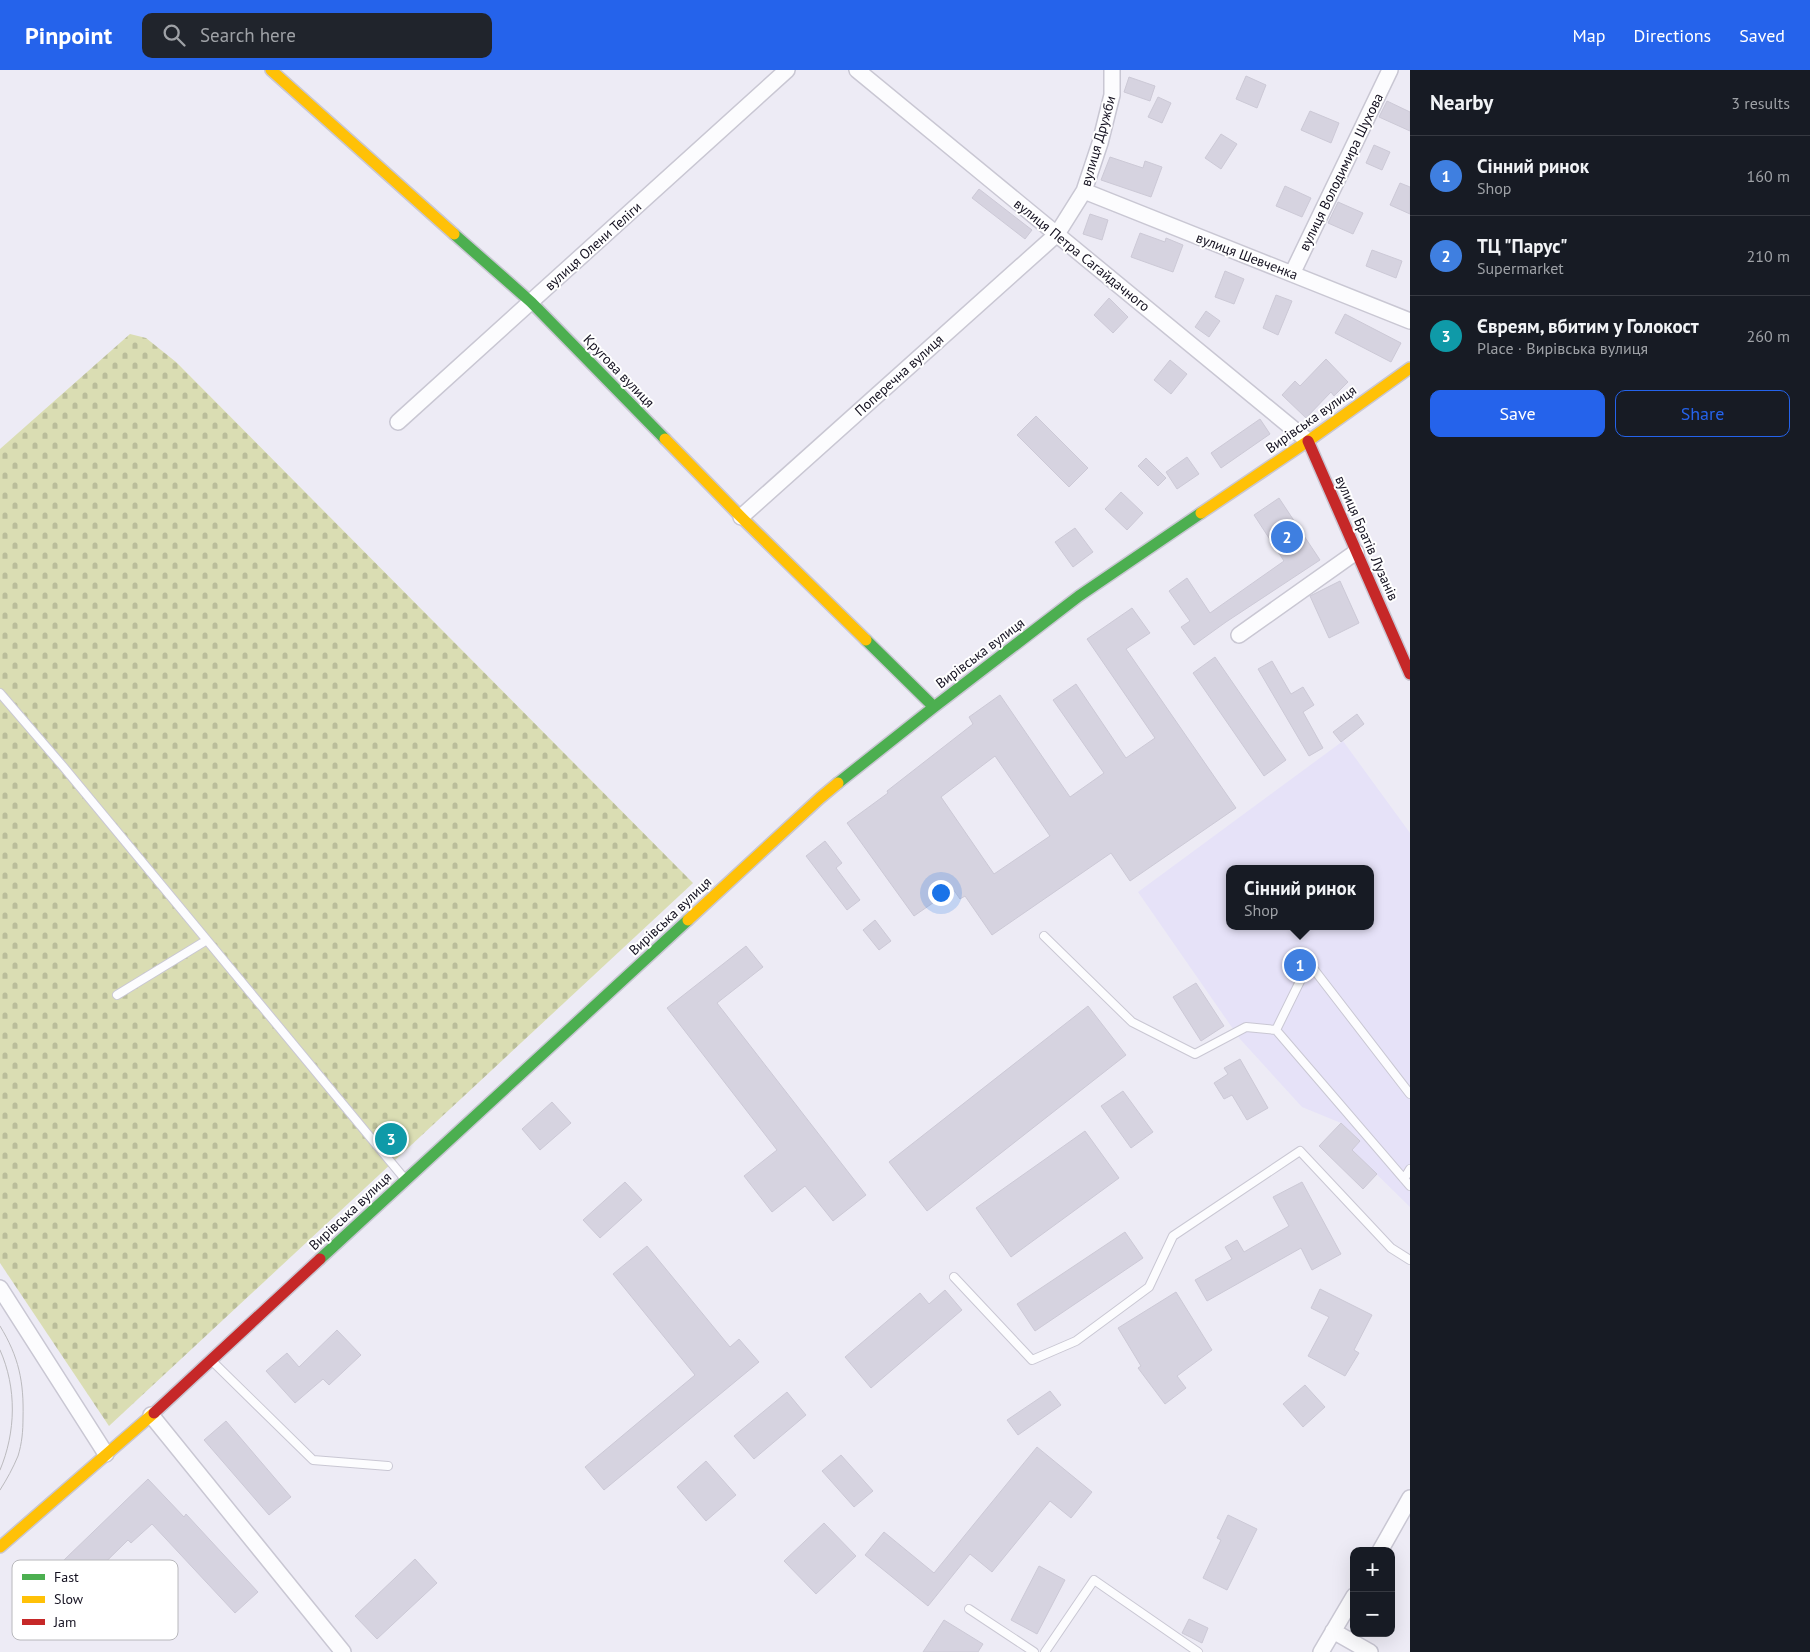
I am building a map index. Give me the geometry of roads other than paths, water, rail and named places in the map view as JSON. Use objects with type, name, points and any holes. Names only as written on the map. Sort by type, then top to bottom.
[{"type":"main road","name":"Кругова вулиця","points":[[271,70],[531,302],[741,517],[934,707]]},
{"type":"main road","name":"Вирівська вулиця","points":[[0,1547],[151,1415],[820,798],[934,707],[1079,596],[1308,441],[1410,368]]},
{"type":"main road","name":"вулиця Братів Лузанів","points":[[1308,441],[1410,674]]},
{"type":"street","name":"вулиця Олени Теліги","points":[[398,422],[787,70]]},
{"type":"street","name":"вулиця Петра Сагайдачного","points":[[857,70],[1308,441]]},
{"type":"street","name":"вулиця Дружби","points":[[1057,234],[1084,191],[1100,143],[1112,95],[1112,70]]},
{"type":"street","name":"вулиця Володимира Шухова","points":[[1292,274],[1390,70]]},
{"type":"street","name":"вулиця Шевченка","points":[[1084,191],[1410,321]]},
{"type":"street","name":"Поперечна вулиця","points":[[741,517],[1057,234]]},
{"type":"street","points":[[1239,635],[1356,552]]},
{"type":"street","points":[[0,1288],[106,1454]]},
{"type":"street","points":[[151,1415],[343,1652]]},
{"type":"street","points":[[1382,1547],[1410,1498]]},
{"type":"street","points":[[1321,1652],[1350,1603]]},
{"type":"street","points":[[1333,1632],[1370,1652]]},
{"type":"lane","points":[[0,693],[61,764],[405,1180]]},
{"type":"lane","points":[[1044,936],[1132,1022],[1195,1054],[1246,1027],[1276,1030],[1410,1186]]},
{"type":"lane","points":[[117,995],[207,940]]},
{"type":"lane","points":[[1276,1030],[1309,962],[1410,1094]]},
{"type":"lane","points":[[954,1277],[1032,1360],[1076,1341],[1149,1287],[1173,1236],[1300,1151],[1391,1248],[1410,1260]]},
{"type":"lane","points":[[1404,1179],[1410,1169]]},
{"type":"lane","points":[[211,1359],[313,1460],[388,1466]]},
{"type":"lane","points":[[1045,1652],[1094,1580],[1198,1652]]},
{"type":"lane","points":[[969,1609],[1034,1652]]},
{"type":"tram line","points":[[0,1326],[16,1359],[21,1381],[23,1405],[22,1432],[18,1456],[0,1490]]},
{"type":"tram line","points":[[0,1350],[6,1365],[12,1395],[12,1425],[0,1470]]},
{"type":"place","name":"ТЦ \"Парус\"","points":[[1287,537]]},
{"type":"place","name":"Сінний ринок","points":[[1300,965]]},
{"type":"place","name":"Євреям, вбитим у Голокост","points":[[391,1139]]}]
